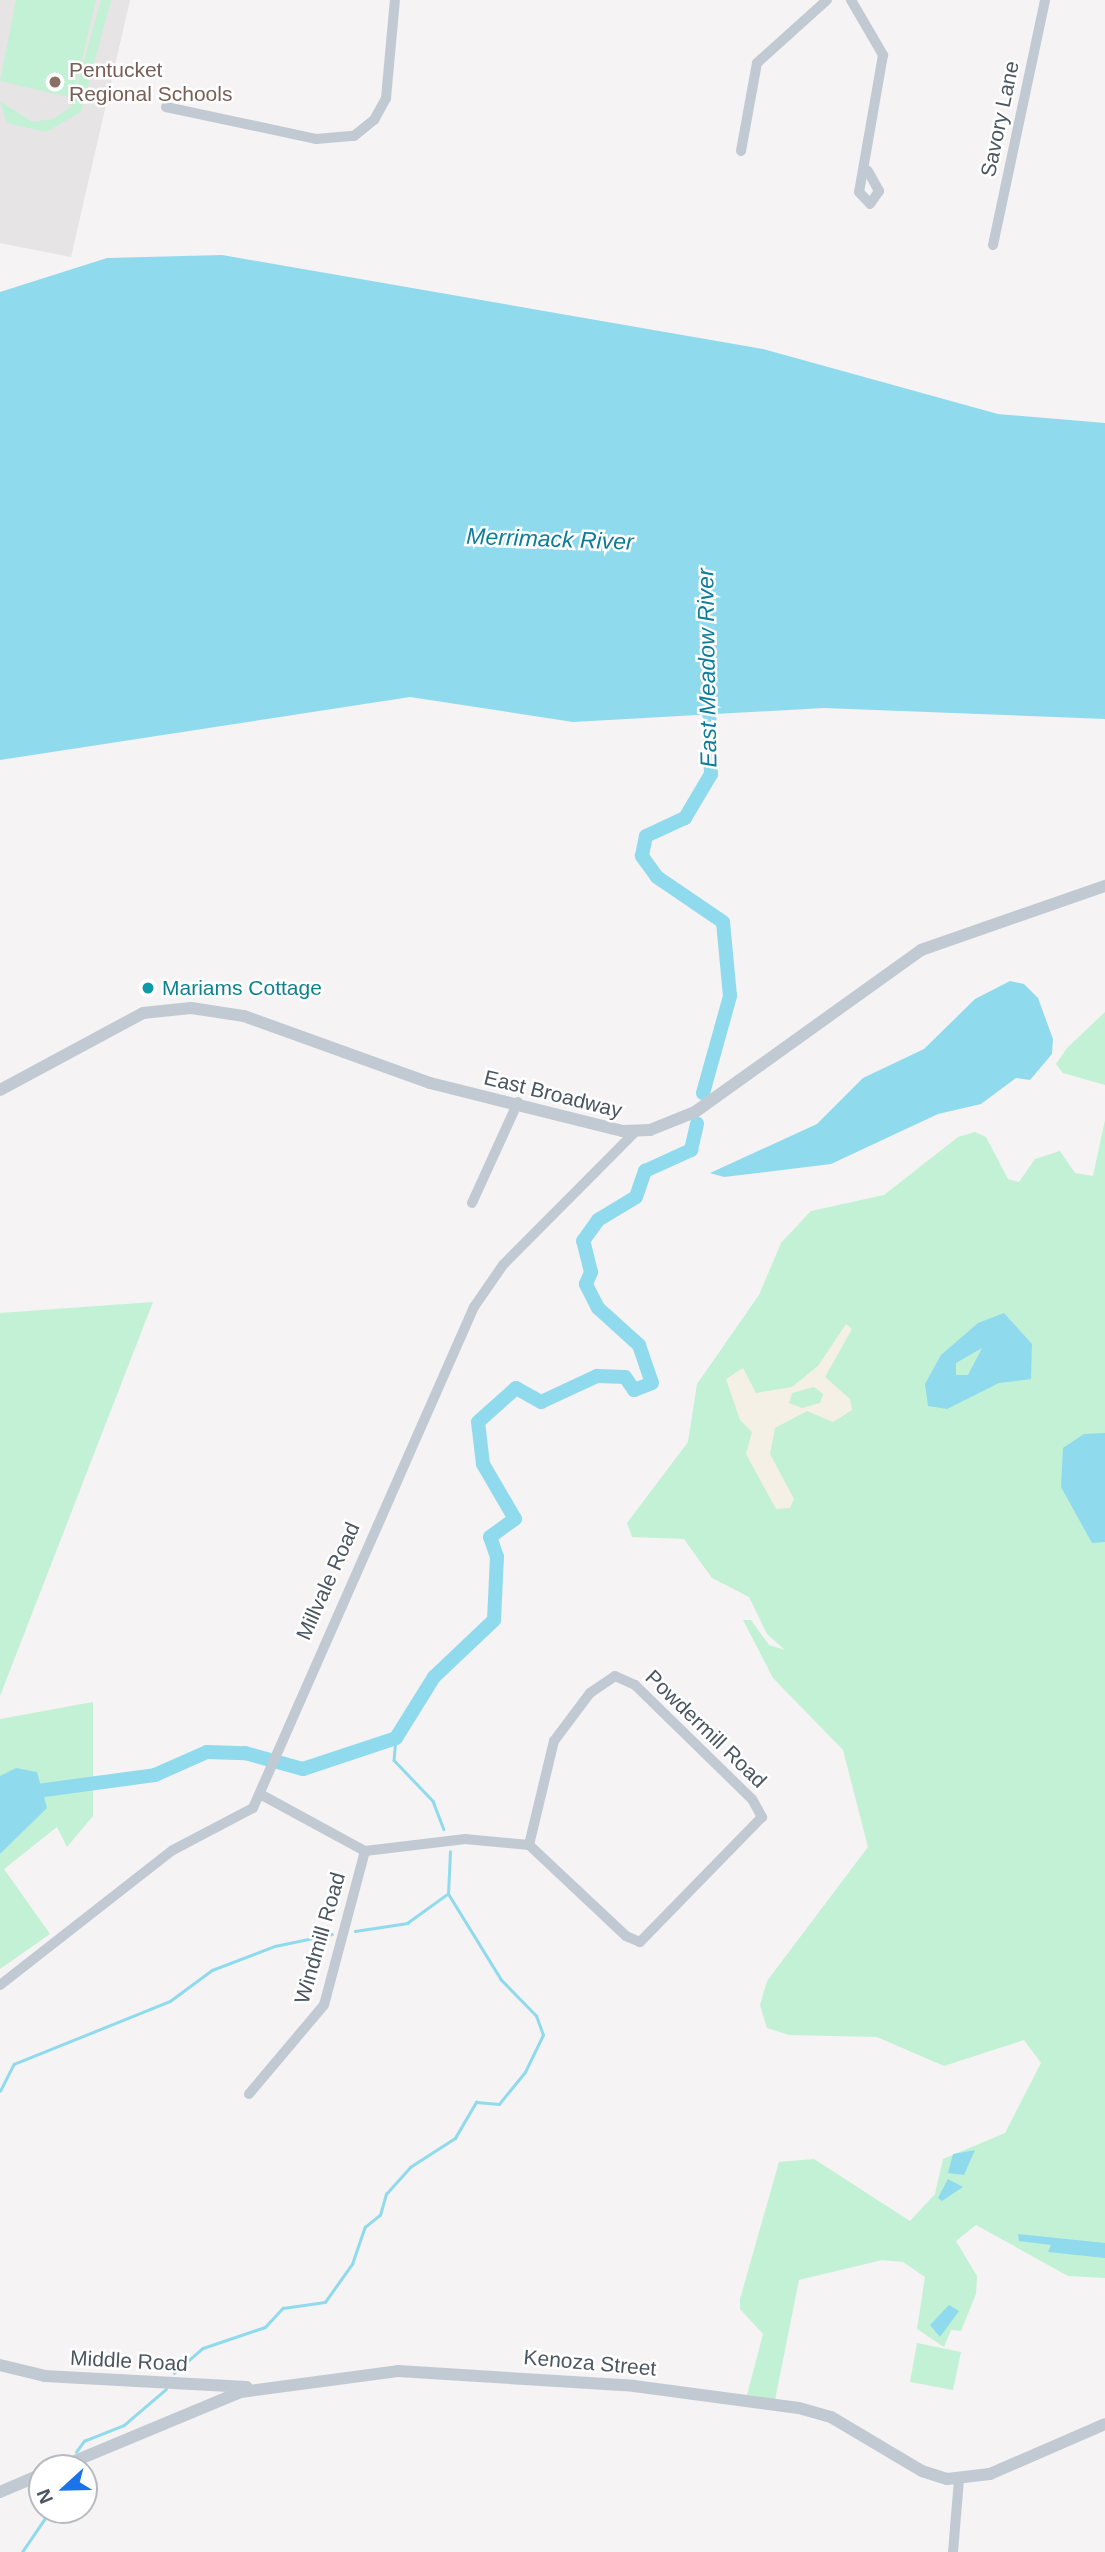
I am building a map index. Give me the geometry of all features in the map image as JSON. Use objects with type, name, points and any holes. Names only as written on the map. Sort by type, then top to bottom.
[{"type":"street","points":[[166,107],[316,139],[354,136],[374,120],[386,98],[395,0]]},
{"type":"street","points":[[741,151],[757,64],[827,0]]},
{"type":"street","points":[[851,0],[883,55],[868,171]]},
{"type":"street","name":"Savory Lane","points":[[993,246],[1045,0]]},
{"type":"street","name":"East Broadway","points":[[0,1090],[134,1017],[191,1007],[244,1016],[430,1083],[518,1102],[634,1133],[695,1112],[921,950],[1105,886]]},
{"type":"street","points":[[472,1203],[518,1102]]},
{"type":"street","name":"Millvale Road","points":[[0,1985],[173,1850],[248,1814],[260,1794],[478,1300],[503,1265],[634,1133]]},
{"type":"street","name":"Powdermill Road","points":[[615,1676],[635,1685],[752,1799],[762,1817],[640,1942],[626,1936],[529,1844],[554,1741],[590,1693],[615,1676]]},
{"type":"street","points":[[260,1794],[365,1851],[465,1839],[529,1844]]},
{"type":"street","name":"Windmill Road","points":[[249,2094],[324,2005],[365,1851]]},
{"type":"street","name":"Middle Road","points":[[0,2365],[45,2376],[258,2388]]},
{"type":"street","name":"Kenoza Street","points":[[93,2454],[258,2388],[430,2370],[718,2395],[831,2417],[922,2471],[958,2479],[990,2474],[1105,2424]]},
{"type":"street","points":[[953,2552],[958,2479]]},
{"type":"street","points":[[0,2492],[28,2480]]},
{"type":"shaded area","name":"Pentucket Regional Schools","points":[[0,0],[130,0],[71,257],[0,243]]},
{"type":"green space","points":[[16,0],[96,0],[73,98],[0,81]]},
{"type":"green space","points":[[101,0],[111,0],[81,112],[46,132],[7,123],[0,101],[32,122],[53,119],[71,107]]},
{"type":"green space","points":[[1105,1012],[1105,1085],[1063,1073],[1056,1064],[1067,1048]]},
{"type":"green space","points":[[1105,1120],[1105,2278],[1068,2276],[976,2225],[956,2241],[977,2276],[976,2294],[961,2331],[951,2330],[944,2347],[917,2329],[925,2277],[903,2262],[882,2260],[799,2280],[775,2400],[747,2395],[763,2334],[740,2309],[740,2299],[779,2162],[814,2159],[910,2221],[935,2194],[943,2159],[1005,2133],[1041,2063],[1024,2040],[944,2066],[877,2037],[789,2035],[767,2028],[760,2005],[767,1981],[868,1847],[843,1750],[773,1678],[743,1620],[751,1620],[769,1645],[785,1650],[767,1634],[749,1597],[712,1578],[684,1539],[632,1537],[627,1523],[688,1442],[697,1384],[759,1295],[781,1243],[811,1211],[884,1195],[958,1137],[975,1132],[986,1137],[1008,1179],[1019,1182],[1035,1159],[1060,1151],[1075,1173],[1093,1176]]},
{"type":"green space","points":[[153,1302],[0,1696],[0,1313]]},
{"type":"green space","points":[[93,1702],[93,1816],[67,1847],[57,1827],[4,1869],[50,1934],[0,1969],[0,1719]]},
{"type":"green space","points":[[917,2343],[961,2352],[953,2390],[910,2382]]},
{"type":"sand","points":[[846,1324],[852,1329],[825,1377],[850,1399],[852,1410],[833,1422],[807,1411],[775,1428],[770,1454],[794,1499],[790,1508],[776,1509],[746,1454],[752,1432],[740,1420],[726,1379],[743,1368],[756,1393],[792,1387],[818,1366]],"holes":[[[814,1387],[823,1394],[820,1403],[802,1408],[789,1403],[792,1393]]]},
{"type":"water","name":"Merrimack River","points":[[222,255],[763,349],[998,414],[1105,423],[1105,719],[824,708],[573,722],[410,697],[0,760],[0,292],[107,258]]},
{"type":"water","points":[[1010,981],[1024,984],[1038,998],[1053,1039],[1052,1054],[1030,1080],[1016,1078],[981,1104],[938,1114],[831,1164],[724,1177],[710,1173],[817,1124],[863,1078],[924,1049],[975,999]]},
{"type":"water","points":[[1004,1313],[1032,1344],[1031,1379],[999,1383],[947,1409],[928,1406],[925,1384],[941,1355],[978,1323]],"holes":[[[982,1348],[968,1375],[956,1375],[956,1363]]]},
{"type":"water","points":[[1105,1433],[1105,1542],[1092,1543],[1061,1487],[1063,1448],[1084,1434]]},
{"type":"water","points":[[16,1768],[37,1772],[47,1808],[0,1854],[0,1776]]},
{"type":"water","points":[[975,2150],[964,2175],[948,2173],[953,2154]]},
{"type":"water","points":[[948,2179],[963,2187],[942,2201],[938,2198]]},
{"type":"water","points":[[1018,2234],[1105,2243],[1105,2258],[1048,2252],[1051,2245],[1019,2241]]},
{"type":"water","points":[[949,2305],[959,2311],[940,2337],[930,2325]]},
{"type":"waterway","name":"East Meadow River","points":[[703,1093],[730,996],[723,922],[657,877],[642,856],[646,836],[685,818],[711,774],[709,698]]},
{"type":"waterway","name":"East Meadow River","points":[[0,1796],[155,1775],[207,1752],[245,1753],[303,1769],[396,1738],[434,1677],[494,1620],[497,1557],[490,1537],[515,1519],[483,1464],[478,1422],[516,1388],[541,1402],[597,1376],[625,1377],[634,1390],[652,1383],[639,1345],[598,1308],[586,1284],[591,1272],[583,1241],[598,1220],[636,1197],[645,1171],[691,1150],[697,1124]]},
{"type":"waterway","points":[[396,1738],[394,1760],[433,1801],[444,1829]]},
{"type":"waterway","points":[[174,2373],[203,2348],[265,2327],[283,2308],[325,2302],[352,2264],[365,2227],[380,2215],[386,2194],[410,2167],[455,2138],[476,2102],[499,2104],[525,2072],[543,2035],[536,2016],[501,1980],[448,1894],[450,1852]]},
{"type":"waterway","points":[[355,1931],[407,1923],[446,1895]]},
{"type":"waterway","points":[[0,2091],[14,2064],[170,2001],[212,1970],[275,1946],[332,1934]]},
{"type":"waterway","points":[[76,2452],[84,2441],[124,2425],[166,2389]]},
{"type":"waterway","points":[[22,2552],[41,2524]]},
{"type":"place","name":"Pentucket Regional Schools","points":[[55,82]]},
{"type":"place","name":"Mariams Cottage","points":[[148,988]]}]
